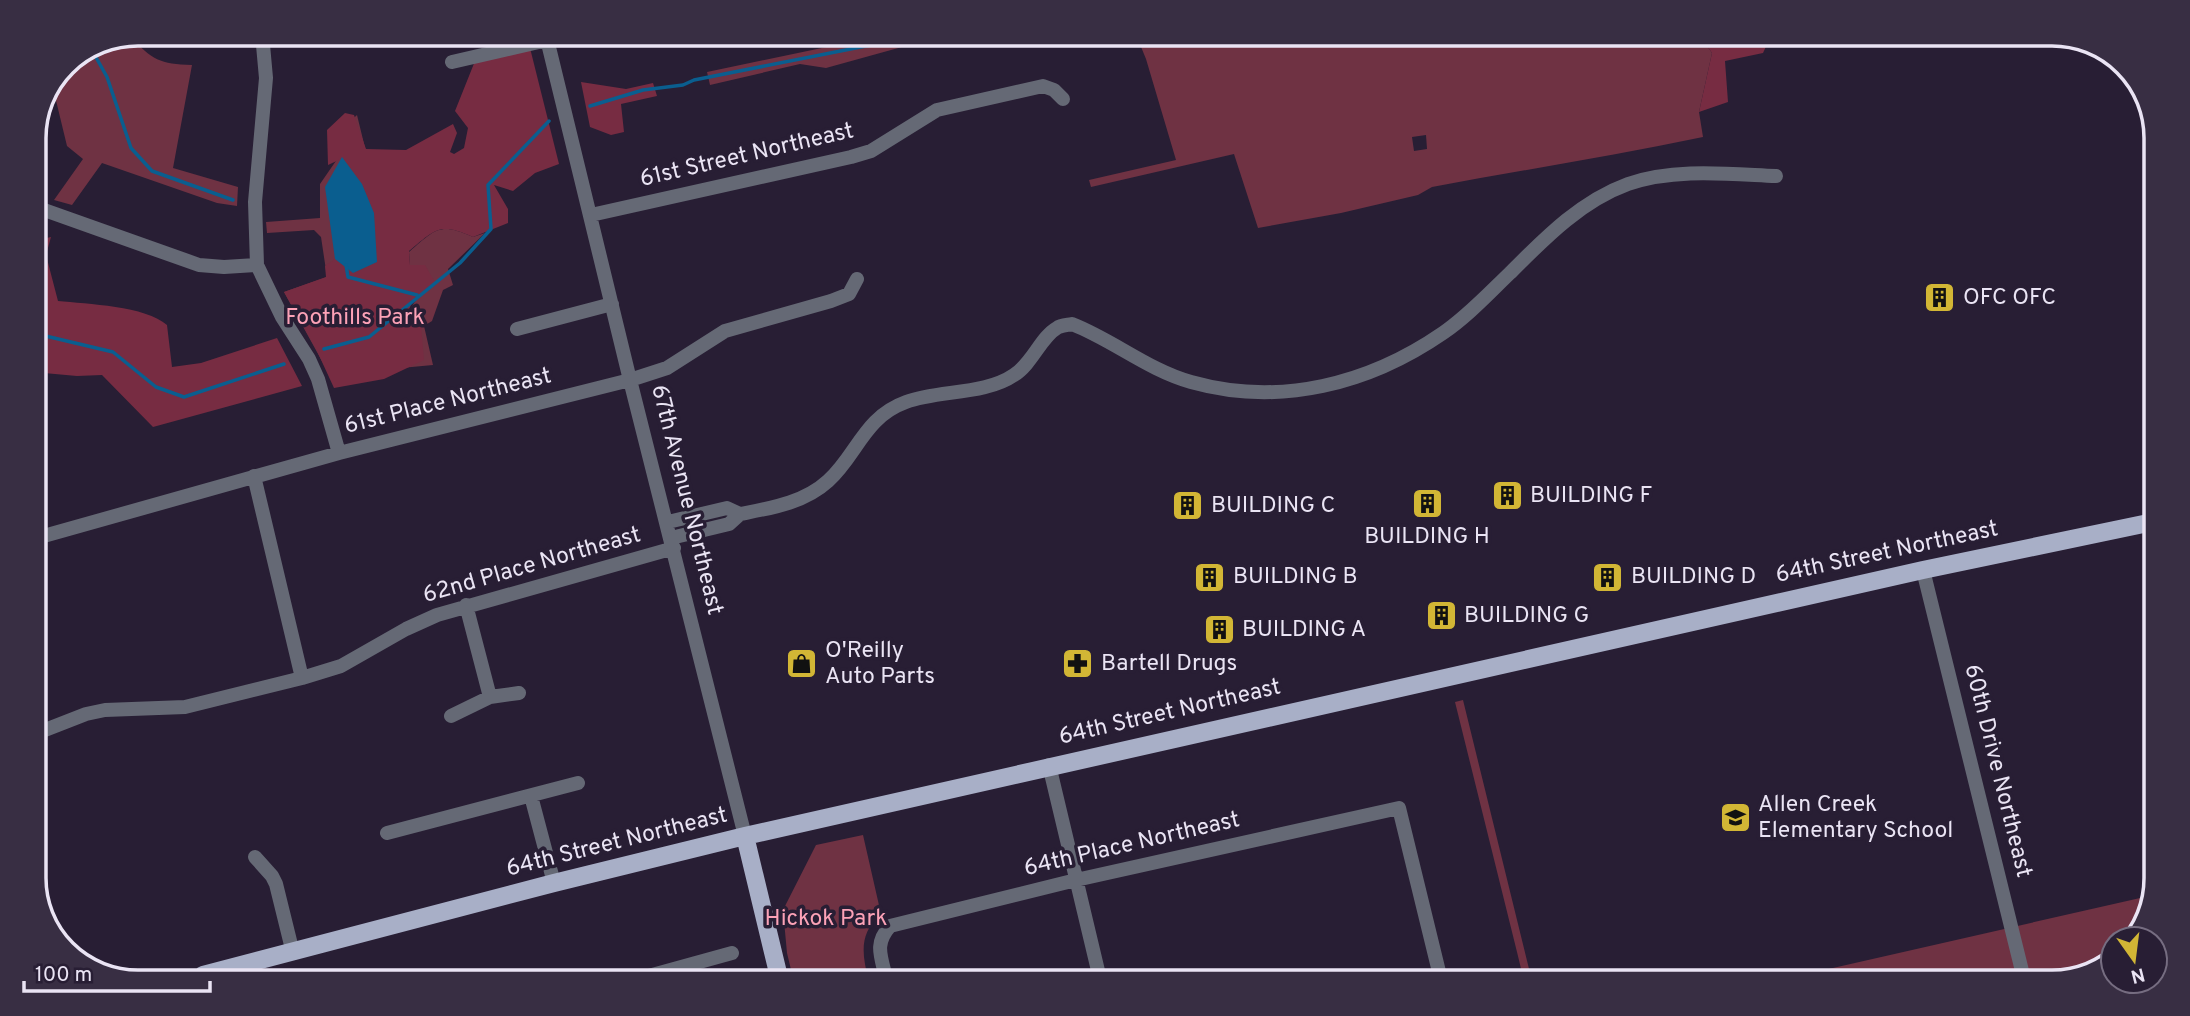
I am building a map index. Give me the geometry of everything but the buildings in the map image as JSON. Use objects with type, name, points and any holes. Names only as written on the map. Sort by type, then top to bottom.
[{"type":"main road","name":"64th Street Northeast","points":[[223,970],[554,883],[1049,765],[1923,569],[2144,524]]},
{"type":"main road","name":"67th Avenue Northeast","points":[[745,836],[777,970]]},
{"type":"street","points":[[263,46],[266,78],[255,202],[257,265],[282,317],[309,359],[318,379],[339,453]]},
{"type":"street","points":[[452,62],[515,46]]},
{"type":"street","name":"67th Avenue Northeast","points":[[549,46],[745,836]]},
{"type":"street","name":"61st Street Northeast","points":[[591,215],[852,157],[871,151],[937,110],[1042,86],[1054,90],[1063,99]]},
{"type":"street","points":[[667,522],[727,509],[740,514],[810,495],[837,472],[878,418],[905,402],[993,384],[1014,375],[1057,328],[1072,324],[1080,327],[1148,364],[1190,382],[1264,391],[1307,390],[1367,375],[1445,332],[1572,215],[1607,193],[1658,177],[1732,174],[1776,176]]},
{"type":"street","points":[[46,211],[199,265],[257,265]]},
{"type":"street","name":"61st Place Northeast","points":[[46,535],[339,453],[630,380],[667,368],[725,331],[849,294],[857,278]]},
{"type":"street","points":[[517,328],[612,304]]},
{"type":"street","points":[[254,476],[302,678]]},
{"type":"street","name":"62nd Place Northeast","points":[[46,730],[86,714],[106,710],[185,707],[341,666],[406,629],[466,605],[673,543],[729,524],[740,514]]},
{"type":"street","name":"60th Drive Northeast","points":[[1923,569],[2022,970]]},
{"type":"street","points":[[466,605],[490,697]]},
{"type":"street","points":[[451,716],[490,697],[519,694]]},
{"type":"street","points":[[1049,765],[1098,970]]},
{"type":"street","points":[[387,833],[578,783]]},
{"type":"street","points":[[531,796],[554,883]]},
{"type":"street","name":"64th Place Northeast","points":[[884,970],[880,937],[890,926],[1076,880],[1399,808],[1439,970]]},
{"type":"street","points":[[255,857],[272,876],[293,953]]},
{"type":"street","points":[[670,970],[732,953]]},
{"type":"green space","points":[[139,46],[164,62],[192,65],[173,168],[238,187],[237,206],[217,203],[102,163],[72,205],[54,200],[83,159],[67,146],[55,97],[65,82],[77,68],[108,50]]},
{"type":"green space","points":[[513,46],[530,46],[559,164],[535,173],[513,191],[494,185],[508,209],[508,223],[473,237],[452,230],[438,230],[409,251],[410,265],[425,265],[436,284],[412,303],[409,309],[421,326],[424,360],[384,379],[334,388],[284,292],[326,277],[325,266],[335,259],[354,273],[377,262],[374,213],[362,184],[343,158],[328,165],[327,130],[345,113],[354,115],[366,149],[406,150],[453,124],[457,133],[450,152],[454,154],[464,148],[468,128],[455,111],[475,61]]},
{"type":"green space","points":[[831,46],[905,46],[826,68],[800,64],[710,85],[707,72]]},
{"type":"green space","points":[[1141,46],[1707,46],[1712,53],[1699,112],[1703,137],[1432,187],[1418,195],[1341,213],[1258,228],[1234,154],[1091,187],[1089,180],[1176,160]],"holes":[[[1426,135],[1427,149],[1414,151],[1412,137]]]},
{"type":"green space","points":[[1707,46],[1766,46],[1763,53],[1725,61],[1728,102],[1699,112],[1712,53]]},
{"type":"green space","points":[[581,82],[626,89],[653,83],[657,96],[621,104],[624,132],[611,135],[590,127]]},
{"type":"green space","name":"Foothills Park","points":[[357,115],[408,324],[413,305],[436,284],[410,265],[409,252],[438,230],[462,232],[473,237],[485,233],[448,269],[453,285],[443,290],[432,321],[424,326],[433,365],[401,368],[323,363],[284,292],[327,277],[321,237],[314,230],[267,233],[266,222],[320,218],[320,184],[340,155],[338,133]]},
{"type":"green space","name":"Foothills Park","points":[[51,237],[46,255],[46,238]]},
{"type":"green space","name":"Foothills Park","points":[[46,255],[58,301],[131,310],[167,325],[172,367],[201,363],[277,338],[302,386],[153,427],[102,375],[46,373]]},
{"type":"green space","points":[[1463,700],[1529,970],[1521,970],[1455,702]]},
{"type":"green space","name":"Hickok Park","points":[[863,835],[881,914],[866,936],[864,960],[866,970],[791,970],[783,910],[816,845]]},
{"type":"green space","points":[[2142,897],[2131,925],[2099,925],[2099,957],[2076,967],[2052,970],[1824,970]]},
{"type":"water","points":[[342,157],[362,184],[374,213],[377,262],[353,273],[335,259],[325,187]]},
{"type":"waterway","points":[[590,106],[643,90],[683,85],[694,80],[866,46]]},
{"type":"waterway","points":[[95,56],[107,77],[131,148],[152,171],[233,200]]},
{"type":"waterway","points":[[324,349],[369,337],[460,263],[491,229],[488,185],[549,121]]},
{"type":"waterway","points":[[346,265],[348,277],[417,295]]},
{"type":"waterway","points":[[46,336],[113,352],[156,387],[184,397],[284,364]]},
{"type":"place","name":"OFC OFC","points":[[1940,298]]},
{"type":"place","name":"BUILDING F","points":[[1507,496]]},
{"type":"place","name":"BUILDING H","points":[[1427,503]]},
{"type":"place","name":"BUILDING C","points":[[1188,506]]},
{"type":"place","name":"BUILDING B","points":[[1210,577]]},
{"type":"place","name":"BUILDING D","points":[[1608,577]]},
{"type":"place","name":"BUILDING G","points":[[1441,616]]},
{"type":"place","name":"BUILDING A","points":[[1219,630]]},
{"type":"place","name":"O'Reilly Auto Parts","points":[[802,664]]},
{"type":"place","name":"Bartell Drugs","points":[[1078,664]]},
{"type":"place","name":"Allen Creek Elementary School","points":[[1735,818]]}]
